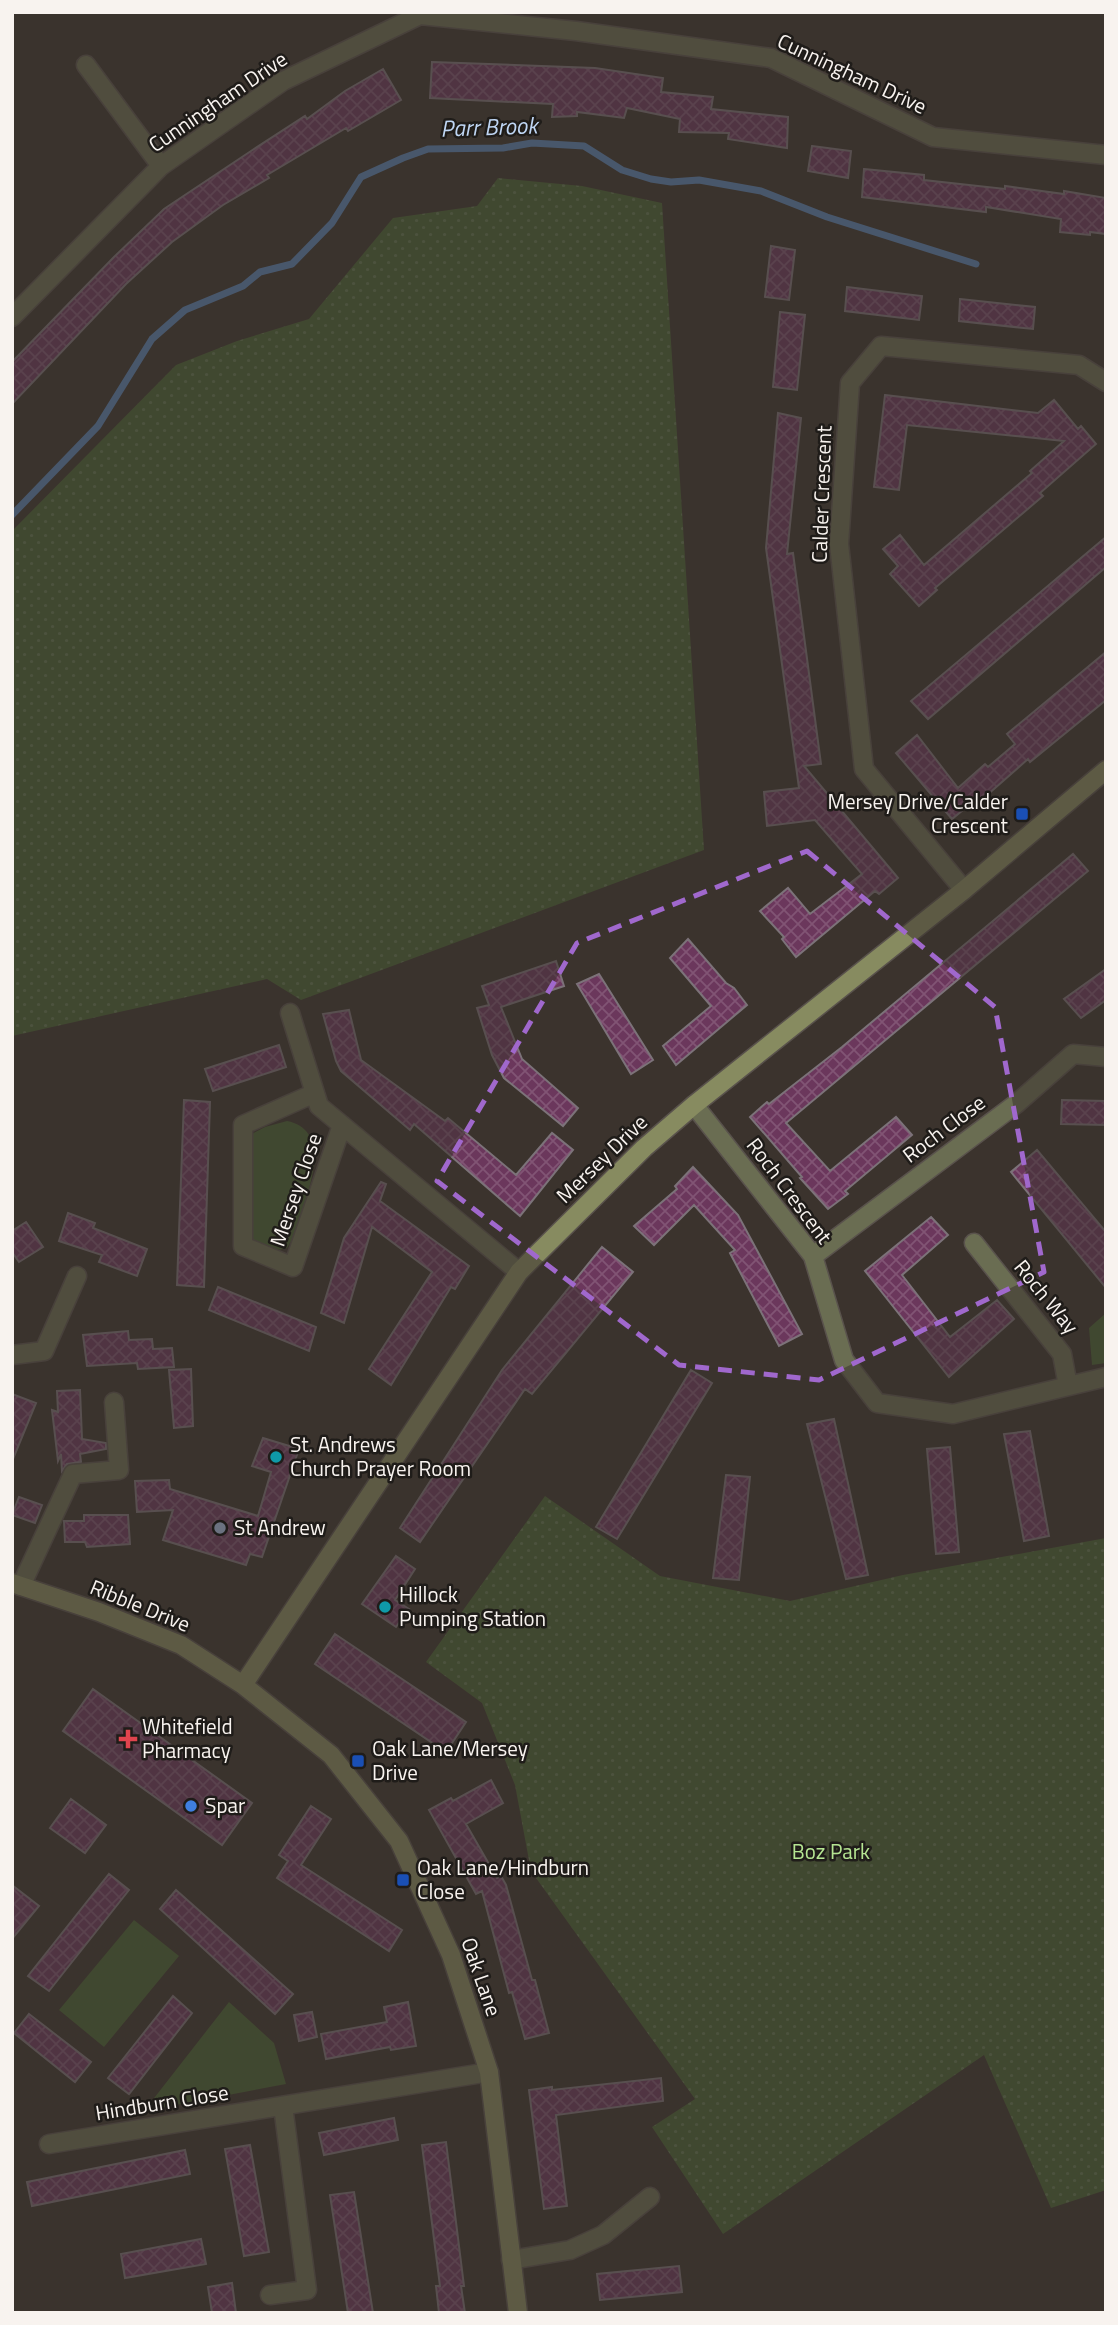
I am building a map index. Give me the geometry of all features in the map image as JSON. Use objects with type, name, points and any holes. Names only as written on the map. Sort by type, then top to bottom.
[{"type":"street","name":"Cunningham Drive","points":[[12,317],[161,166],[283,81],[420,14],[771,58],[933,137],[1106,155]]},
{"type":"street","points":[[86,65],[161,166]]},
{"type":"street","name":"Calder Crescent","points":[[964,890],[864,769],[839,544],[850,383],[881,346],[1079,365],[1106,382]]},
{"type":"street","name":"Mersey Drive","points":[[243,1685],[519,1272],[644,1148],[694,1105],[964,890],[1106,770]]},
{"type":"street","name":"Mersey Close","points":[[290,1013],[319,1106],[519,1272]]},
{"type":"street","name":"Roch Close","points":[[813,1256],[1016,1104],[1073,1054],[1106,1057]]},
{"type":"street","name":"Mersey Close","points":[[315,1093],[243,1125],[243,1246],[293,1267],[342,1125]]},
{"type":"street","name":"Roch Crescent","points":[[694,1105],[813,1256],[844,1360],[877,1403],[953,1414],[1106,1377]]},
{"type":"street","name":"Roch Way","points":[[974,1243],[1062,1354],[1068,1386]]},
{"type":"street","points":[[12,1354],[44,1351],[76,1276]]},
{"type":"street","points":[[16,1584],[73,1474],[119,1470],[114,1402]]},
{"type":"street","name":"Ribble Drive","points":[[16,1584],[99,1612],[181,1645],[243,1685]]},
{"type":"street","name":"Oak Lane","points":[[243,1685],[331,1755],[399,1841],[451,1955],[489,2072],[518,2313]]},
{"type":"street","name":"Hindburn Close","points":[[49,2144],[489,2072]]},
{"type":"street","points":[[270,2295],[306,2290],[283,2106]]},
{"type":"street","points":[[511,2260],[570,2250],[603,2235],[650,2197]]},
{"type":"highlighted area","points":[[807,851],[995,1007],[1044,1272],[819,1380],[679,1365],[437,1181],[577,943]]},
{"type":"green space","points":[[498,178],[582,186],[662,203],[704,850],[301,1000],[267,979],[12,1036],[12,531],[176,365],[237,341],[309,319],[393,218],[477,206]]},
{"type":"green space","points":[[287,1121],[303,1128],[311,1139],[313,1172],[292,1240],[287,1248],[272,1250],[252,1240],[250,1135],[265,1127]]},
{"type":"green space","points":[[1106,1313],[1106,1363],[1092,1365],[1089,1328]]},
{"type":"green space","name":"Boz Park","points":[[545,1496],[660,1576],[790,1601],[903,1575],[1106,1538],[1106,2190],[1051,2208],[984,2055],[723,2234],[652,2127],[695,2099],[531,1871],[515,1785],[482,1703],[426,1662]]},
{"type":"green space","points":[[134,1920],[179,1956],[104,2047],[59,2010]]},
{"type":"green space","points":[[229,2002],[274,2043],[286,2084],[144,2111]]},
{"type":"building","points":[[432,62],[595,68],[663,78],[661,92],[713,97],[711,109],[788,117],[787,148],[728,139],[729,133],[679,132],[680,119],[627,108],[624,118],[577,112],[577,116],[552,117],[553,104],[430,98]]},
{"type":"building","points":[[383,69],[401,100],[348,131],[346,128],[267,175],[269,178],[223,205],[172,242],[126,284],[12,404],[12,362],[164,209],[305,116],[307,119],[345,91]]},
{"type":"building","points":[[812,146],[851,151],[848,178],[808,171]]},
{"type":"building","points":[[864,169],[924,175],[924,180],[1064,194],[1064,191],[1106,198],[1106,234],[1060,232],[1061,219],[986,207],[986,212],[862,197]]},
{"type":"building","points":[[771,246],[795,250],[789,300],[765,297]]},
{"type":"building","points":[[847,287],[922,296],[919,320],[845,311]]},
{"type":"building","points":[[960,299],[1035,307],[1033,329],[959,321]]},
{"type":"building","points":[[780,312],[805,315],[797,390],[773,387]]},
{"type":"building","points":[[885,395],[1038,413],[1054,400],[1078,429],[1081,426],[1096,444],[1040,493],[1043,496],[935,588],[937,590],[919,606],[890,574],[898,566],[883,549],[900,535],[924,565],[1032,473],[1030,471],[1064,441],[907,425],[899,490],[874,487]]},
{"type":"building","points":[[778,413],[801,418],[787,554],[793,553],[821,764],[804,766],[898,878],[879,894],[875,891],[796,957],[782,939],[784,937],[760,911],[788,888],[810,914],[862,874],[815,820],[767,826],[764,792],[799,788],[766,548]]},
{"type":"building","points":[[1106,537],[1106,567],[928,719],[911,701]]},
{"type":"building","points":[[1106,652],[1106,700],[1030,762],[1028,759],[977,804],[974,801],[952,819],[896,753],[917,735],[958,788],[985,764],[988,767],[1015,744],[1007,734]]},
{"type":"building","points":[[1073,854],[1088,871],[786,1123],[830,1171],[896,1117],[912,1135],[845,1191],[848,1194],[828,1209],[750,1117],[842,1047]]},
{"type":"building","points":[[688,939],[747,1005],[676,1065],[663,1046],[711,1006],[670,958]]},
{"type":"building","points":[[556,961],[564,986],[501,1007],[522,1059],[578,1108],[563,1126],[504,1078],[492,1055],[477,1008],[489,1005],[482,986]]},
{"type":"building","points":[[1106,969],[1106,1000],[1081,1018],[1064,999]]},
{"type":"building","points":[[599,974],[653,1060],[631,1074],[577,984]]},
{"type":"building","points":[[349,1010],[361,1060],[445,1121],[448,1118],[516,1175],[552,1133],[573,1150],[520,1216],[414,1124],[410,1130],[341,1071],[323,1014]]},
{"type":"building","points":[[279,1045],[286,1067],[213,1091],[205,1069]]},
{"type":"building","points":[[184,1100],[210,1102],[204,1287],[177,1285]]},
{"type":"building","points":[[1062,1100],[1106,1101],[1106,1125],[1061,1124]]},
{"type":"building","points":[[1037,1150],[1106,1232],[1106,1288],[1011,1172]]},
{"type":"building","points":[[693,1167],[738,1215],[802,1334],[779,1346],[730,1253],[735,1250],[694,1205],[654,1245],[634,1226],[677,1189],[675,1186]]},
{"type":"building","points":[[381,1182],[386,1184],[380,1201],[469,1266],[455,1289],[451,1287],[391,1385],[369,1369],[432,1272],[372,1227],[344,1323],[321,1313],[344,1238]]},
{"type":"building","points":[[68,1213],[95,1223],[93,1228],[147,1249],[137,1276],[99,1262],[102,1255],[59,1241]]},
{"type":"building","points":[[931,1217],[948,1235],[902,1275],[950,1337],[997,1300],[1014,1319],[949,1377],[865,1271]]},
{"type":"building","points":[[26,1222],[43,1247],[19,1262],[12,1252],[12,1231]]},
{"type":"building","points":[[602,1247],[633,1272],[532,1394],[525,1389],[420,1542],[400,1528],[502,1370]]},
{"type":"building","points":[[218,1287],[316,1327],[309,1351],[209,1310]]},
{"type":"building","points":[[128,1331],[129,1340],[152,1339],[153,1349],[172,1348],[174,1367],[138,1369],[137,1363],[87,1366],[83,1335]]},
{"type":"building","points":[[191,1369],[193,1426],[174,1428],[169,1370]]},
{"type":"building","points":[[691,1370],[712,1383],[617,1539],[596,1527]]},
{"type":"building","points":[[80,1390],[82,1439],[106,1443],[106,1449],[80,1454],[81,1462],[67,1464],[62,1471],[61,1454],[58,1461],[52,1410],[58,1412],[57,1391]]},
{"type":"building","points":[[12,1394],[36,1403],[13,1459],[12,1459]]},
{"type":"building","points":[[834,1419],[868,1575],[846,1579],[807,1424]]},
{"type":"building","points":[[1030,1431],[1049,1536],[1024,1541],[1004,1434]]},
{"type":"building","name":"St Andrew","points":[[263,1438],[299,1449],[262,1557],[250,1554],[246,1565],[163,1540],[173,1510],[137,1512],[135,1481],[169,1480],[170,1489],[258,1516],[271,1472],[252,1466]]},
{"type":"building","points":[[950,1447],[959,1552],[936,1554],[927,1449]]},
{"type":"building","points":[[726,1475],[750,1477],[739,1580],[713,1578]]},
{"type":"building","points":[[19,1497],[42,1505],[35,1523],[12,1515]]},
{"type":"building","points":[[84,1515],[128,1515],[130,1544],[87,1547],[85,1542],[65,1542],[64,1521],[84,1521]]},
{"type":"building","points":[[396,1556],[415,1569],[395,1600],[409,1609],[396,1627],[362,1604]]},
{"type":"building","points":[[335,1634],[466,1722],[446,1752],[315,1664]]},
{"type":"building","points":[[93,1689],[252,1803],[222,1845],[63,1731]]},
{"type":"building","points":[[491,1780],[503,1803],[466,1824],[497,1878],[501,1876],[506,1885],[532,1980],[535,1980],[549,2033],[525,2039],[512,1992],[509,1993],[482,1891],[476,1894],[429,1810],[451,1798],[453,1801]]},
{"type":"building","points":[[71,1799],[106,1825],[85,1853],[50,1828]]},
{"type":"building","points":[[311,1806],[331,1819],[301,1865],[402,1930],[389,1951],[277,1878],[288,1861],[279,1855]]},
{"type":"building","points":[[109,1874],[129,1890],[49,1991],[28,1976]]},
{"type":"building","points":[[12,1885],[39,1906],[12,1939]]},
{"type":"building","points":[[176,1890],[293,1994],[275,2014],[160,1909]]},
{"type":"building","points":[[173,1996],[192,2013],[129,2094],[108,2078]]},
{"type":"building","points":[[408,2002],[416,2046],[391,2050],[390,2047],[326,2059],[321,2034],[387,2022],[384,2007]]},
{"type":"building","points":[[312,2012],[317,2037],[299,2041],[294,2015]]},
{"type":"building","points":[[29,2014],[91,2062],[75,2082],[14,2033]]},
{"type":"building","points":[[661,2078],[663,2101],[556,2115],[567,2206],[544,2209],[529,2090]]},
{"type":"building","points":[[394,2118],[398,2140],[324,2155],[319,2133]]},
{"type":"building","points":[[446,2142],[465,2313],[439,2313],[436,2286],[440,2286],[422,2145]]},
{"type":"building","points":[[250,2145],[269,2252],[244,2256],[225,2149]]},
{"type":"building","points":[[185,2150],[190,2174],[32,2206],[27,2182]]},
{"type":"building","points":[[354,2192],[373,2313],[348,2313],[330,2195]]},
{"type":"building","points":[[201,2239],[206,2264],[125,2278],[121,2254]]},
{"type":"building","points":[[679,2266],[682,2292],[600,2300],[597,2274]]},
{"type":"building","points":[[232,2283],[236,2313],[212,2313],[208,2287]]},
{"type":"waterway","name":"Parr Brook","points":[[12,515],[98,426],[152,339],[185,310],[243,286],[260,272],[292,264],[332,223],[361,177],[428,149],[503,148],[532,143],[584,146],[622,170],[651,179],[671,182],[699,180],[761,191],[827,217],[976,264]]},
{"type":"place","name":"Mersey Drive/Calder Crescent","points":[[1022,814]]},
{"type":"place","name":"St. Andrews Church Prayer Room","points":[[276,1457]]},
{"type":"place","name":"St Andrew","points":[[220,1528]]},
{"type":"place","name":"Hillock Pumping Station","points":[[385,1607]]},
{"type":"place","name":"Whitefield Pharmacy","points":[[128,1739]]},
{"type":"place","name":"Oak Lane/Mersey Drive","points":[[358,1761]]},
{"type":"place","name":"Spar","points":[[191,1806]]},
{"type":"place","name":"Oak Lane/Hindburn Close","points":[[403,1880]]}]
